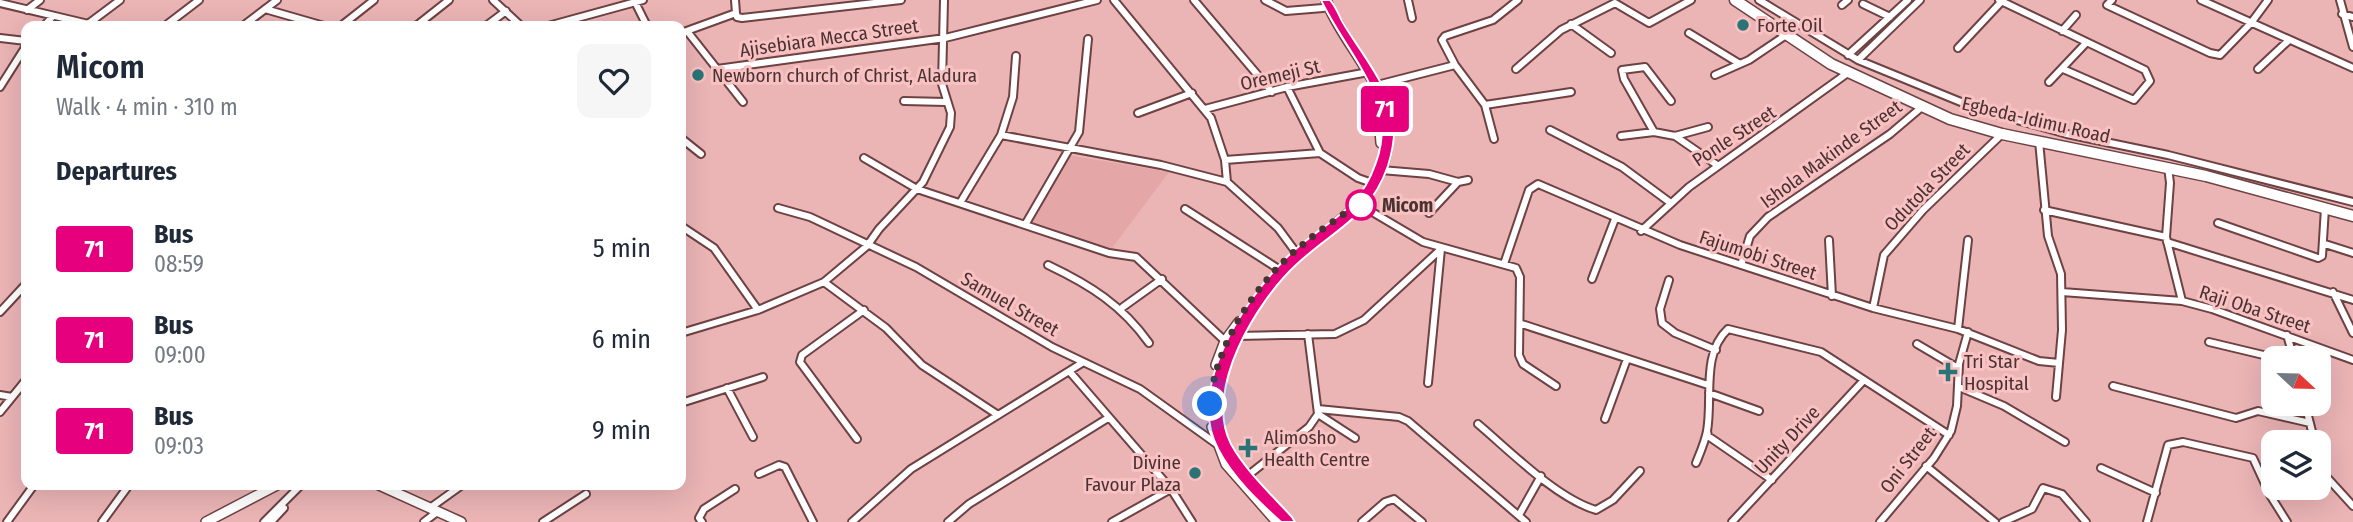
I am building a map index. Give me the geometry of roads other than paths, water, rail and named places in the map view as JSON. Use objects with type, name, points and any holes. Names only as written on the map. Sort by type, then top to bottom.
[{"type":"main road","name":"Egbeda-Idimu Road","points":[[1735,0],[1786,35],[1849,72],[1950,118],[2002,134],[2168,167],[2353,216]]},
{"type":"main road","name":"Egbeda-Idimu Road","points":[[1746,0],[1832,57],[1915,98],[1960,116],[2008,129],[2209,171],[2353,210]]},
{"type":"main road","points":[[1323,3],[1378,103],[1382,136],[1373,184]]},
{"type":"main road","points":[[1287,522],[1245,477],[1220,445],[1216,387],[1222,363],[1237,336],[1290,262],[1359,204],[1381,170],[1388,138],[1388,124],[1377,85],[1323,3]]},
{"type":"main road","points":[[1277,522],[1238,480],[1220,445],[1211,425],[1212,385],[1225,341],[1278,268],[1295,251],[1359,204]]},
{"type":"main road","points":[[206,522],[267,490]]},
{"type":"main road","points":[[390,490],[461,522]]},
{"type":"street","points":[[27,9],[40,0]]},
{"type":"street","points":[[92,21],[120,0]]},
{"type":"street","points":[[172,21],[199,0]]},
{"type":"street","points":[[249,21],[277,0]]},
{"type":"street","points":[[347,21],[374,0]]},
{"type":"street","points":[[422,21],[449,0]]},
{"type":"street","points":[[493,0],[516,21]]},
{"type":"street","points":[[566,21],[642,0]]},
{"type":"street","points":[[735,0],[737,17],[742,18],[901,0]]},
{"type":"street","points":[[686,332],[758,310],[824,282],[867,246],[879,229],[917,189],[933,166],[950,127],[951,113],[942,84],[944,0]]},
{"type":"street","name":"Ajisebiara Mecca Street","points":[[717,69],[945,38],[1097,0]]},
{"type":"street","points":[[1114,0],[1205,109],[1225,160],[1227,182]]},
{"type":"street","points":[[1194,0],[1272,92]]},
{"type":"street","points":[[1265,0],[1272,7],[1287,13],[1323,3]]},
{"type":"street","points":[[1408,0],[1412,18]]},
{"type":"street","points":[[1494,139],[1485,105],[1443,46],[1443,38],[1493,20],[1518,0]]},
{"type":"street","points":[[1516,69],[1526,63],[1554,35],[1571,24],[1619,2],[1649,23],[1691,0]]},
{"type":"street","points":[[1759,0],[1848,55],[1955,100],[2016,120],[2353,202]]},
{"type":"street","points":[[1842,5],[1848,0]]},
{"type":"street","points":[[1848,55],[1908,0]]},
{"type":"street","points":[[1858,60],[1920,0]]},
{"type":"street","points":[[1958,48],[2002,0],[2145,70],[2150,81],[2134,100],[2063,69]]},
{"type":"street","points":[[2112,0],[2107,5],[2210,53],[2220,55],[2251,23],[2268,0]]},
{"type":"street","points":[[2201,0],[2353,68]]},
{"type":"street","points":[[2217,7],[2223,0]]},
{"type":"street","points":[[2340,0],[2353,47]]},
{"type":"street","points":[[635,2],[644,21]]},
{"type":"street","points":[[0,3],[75,21]]},
{"type":"street","points":[[1863,4],[1890,16]]},
{"type":"street","points":[[265,9],[307,21]]},
{"type":"street","points":[[493,21],[506,11]]},
{"type":"street","points":[[686,31],[736,13]]},
{"type":"street","points":[[2342,14],[2353,17]]},
{"type":"street","points":[[2062,31],[2076,15]]},
{"type":"street","points":[[48,21],[53,16]]},
{"type":"street","points":[[1571,24],[1611,53]]},
{"type":"street","points":[[1689,33],[1740,64]]},
{"type":"street","points":[[686,34],[743,102]]},
{"type":"street","points":[[1715,75],[1740,64],[1786,35]]},
{"type":"street","points":[[0,38],[21,43]]},
{"type":"street","points":[[1025,225],[1079,132],[1084,107],[1088,39]]},
{"type":"street","points":[[2258,69],[2288,41]]},
{"type":"street","points":[[2049,82],[2086,43]]},
{"type":"street","points":[[0,87],[21,52]]},
{"type":"street","points":[[960,203],[1001,135],[1013,97],[1016,56]]},
{"type":"street","points":[[1377,85],[1455,65]]},
{"type":"street","points":[[1654,132],[1622,71],[1646,66],[1671,101]]},
{"type":"street","name":"Ponle Street","points":[[1641,231],[1668,201],[1717,165],[1790,118],[1849,72]]},
{"type":"street","name":"Oremeji St","points":[[1205,109],[1287,87],[1363,73]]},
{"type":"street","points":[[1287,87],[1320,153],[1373,184]]},
{"type":"street","points":[[1485,105],[1571,92]]},
{"type":"street","points":[[1138,113],[1192,93]]},
{"type":"street","points":[[904,102],[946,102]]},
{"type":"street","name":"Ishola Makinde Street","points":[[1741,265],[1750,236],[1768,217],[1890,134],[1923,106]]},
{"type":"street","points":[[1675,136],[1707,127]]},
{"type":"street","points":[[1550,130],[1622,167],[1668,201]]},
{"type":"street","points":[[1621,136],[1654,132],[1675,136],[1717,165]]},
{"type":"street","name":"Odutola Street","points":[[1874,308],[1879,269],[1884,255],[1923,210],[2002,134]]},
{"type":"street","points":[[1001,135],[1069,150],[1161,165],[1227,182],[1278,228],[1295,251]]},
{"type":"street","points":[[2039,141],[2048,236],[2061,274],[2056,397]]},
{"type":"street","points":[[686,142],[701,154]]},
{"type":"street","points":[[1225,160],[1320,153]]},
{"type":"street","points":[[864,158],[917,189],[1109,253],[1136,257],[1225,341]]},
{"type":"street","points":[[2168,167],[2170,183],[2166,240],[2182,301]]},
{"type":"street","points":[[1381,170],[1429,174],[1458,182],[1468,180]]},
{"type":"street","points":[[1429,214],[1458,182]]},
{"type":"street","name":"Fajumobi Street","points":[[1504,264],[1529,190],[1535,185],[1641,231],[1832,296],[1958,329],[2039,361],[2059,363]]},
{"type":"street","points":[[1359,204],[1423,242],[1516,268],[1520,276],[1522,324],[1519,355],[1523,364],[1556,386]]},
{"type":"street","name":"Samuel Street","points":[[778,208],[810,217],[916,267],[1082,363],[1140,389],[1220,445]]},
{"type":"street","points":[[2218,223],[2313,257],[2322,256],[2325,244],[2325,208]]},
{"type":"street","points":[[1185,209],[1278,268]]},
{"type":"street","points":[[2044,210],[2166,240],[2353,300]]},
{"type":"street","points":[[1592,279],[1615,219]]},
{"type":"street","points":[[686,229],[714,248],[758,310]]},
{"type":"street","points":[[1829,240],[1832,296]]},
{"type":"street","points":[[1958,329],[1968,240]]},
{"type":"street","points":[[2325,244],[2353,253]]},
{"type":"street","points":[[1237,336],[1335,334],[1359,325],[1441,249]]},
{"type":"street","points":[[1428,383],[1441,249]]},
{"type":"street","points":[[1048,265],[1092,287],[1123,307],[1149,343]]},
{"type":"street","points":[[1123,307],[1162,279]]},
{"type":"street","points":[[1669,280],[1659,315],[1662,325],[1716,350]]},
{"type":"street","points":[[824,282],[864,310],[922,365],[998,415]]},
{"type":"street","points":[[0,312],[21,289]]},
{"type":"street","name":"Raji Oba Street","points":[[2062,292],[2182,301],[2287,335],[2353,360]]},
{"type":"street","points":[[2333,292],[2353,333]]},
{"type":"street","points":[[857,439],[800,362],[802,355],[864,310]]},
{"type":"street","points":[[1522,324],[1627,359],[1759,411]]},
{"type":"street","points":[[1696,463],[1707,431],[1708,389],[1716,350],[1722,334],[1728,329],[1821,352],[1949,435]]},
{"type":"street","name":"Oni Street","points":[[1880,522],[1936,457],[1949,435],[1955,419],[1959,387],[1958,368],[1968,332]]},
{"type":"street","points":[[1245,477],[1309,427],[1318,411],[1308,334]]},
{"type":"street","points":[[2287,335],[2290,346]]},
{"type":"street","points":[[2209,342],[2261,354]]},
{"type":"street","points":[[1917,344],[1958,368]]},
{"type":"street","points":[[1605,419],[1627,359]]},
{"type":"street","points":[[852,522],[911,469],[1082,363]]},
{"type":"street","points":[[1070,372],[1171,489],[1192,522]]},
{"type":"street","points":[[686,401],[763,377]]},
{"type":"street","name":"Unity Drive","points":[[1732,522],[1864,380]]},
{"type":"street","points":[[0,412],[21,386]]},
{"type":"street","points":[[2113,386],[2236,418],[2258,411],[2310,423]]},
{"type":"street","points":[[1959,387],[2004,406],[2065,442]]},
{"type":"street","points":[[727,388],[753,437]]},
{"type":"street","points":[[0,395],[12,397]]},
{"type":"street","points":[[1318,411],[1355,438]]},
{"type":"street","points":[[1318,411],[1399,417],[1408,421],[1526,522]]},
{"type":"street","points":[[2308,416],[2312,430]]},
{"type":"street","points":[[948,522],[969,504],[1108,418]]},
{"type":"street","points":[[1478,424],[1541,475],[1584,506],[1594,510],[1605,508],[1640,471]]},
{"type":"street","points":[[1707,431],[1708,436],[1772,480]]},
{"type":"street","points":[[2147,522],[2168,445],[2183,442],[2253,458],[2270,495],[2287,522]]},
{"type":"street","points":[[759,474],[779,465],[785,467],[813,522]]},
{"type":"street","points":[[1926,466],[1947,485],[1980,506],[1995,522]]},
{"type":"street","points":[[2101,468],[2156,493]]},
{"type":"street","points":[[1519,515],[1541,475]]},
{"type":"street","points":[[2331,482],[2353,506]]},
{"type":"street","points":[[2003,522],[2032,509],[2042,488],[2050,487],[2063,494],[2086,522]]},
{"type":"street","points":[[702,522],[699,518],[704,509],[734,489]]},
{"type":"street","points":[[1112,522],[1171,489]]},
{"type":"street","points":[[7,522],[30,490]]},
{"type":"street","points":[[103,522],[125,490]]},
{"type":"street","points":[[264,522],[298,490]]},
{"type":"street","points":[[271,522],[298,490]]},
{"type":"street","points":[[424,522],[433,510],[457,490]]},
{"type":"street","points":[[543,522],[586,494]]},
{"type":"street","points":[[1362,522],[1385,502],[1394,499],[1422,522]]},
{"type":"place","name":"Forte Oil","points":[[1743,25]]},
{"type":"place","name":"Newborn church of Christ, Aladura","points":[[698,75]]},
{"type":"place","name":"Micom","points":[[1361,205]]},
{"type":"place","name":"Tri Star Hospital","points":[[1948,372]]},
{"type":"place","name":"Alimosho Health Centre","points":[[1248,448]]},
{"type":"place","name":"Divine Favour Plaza","points":[[1195,473]]}]
